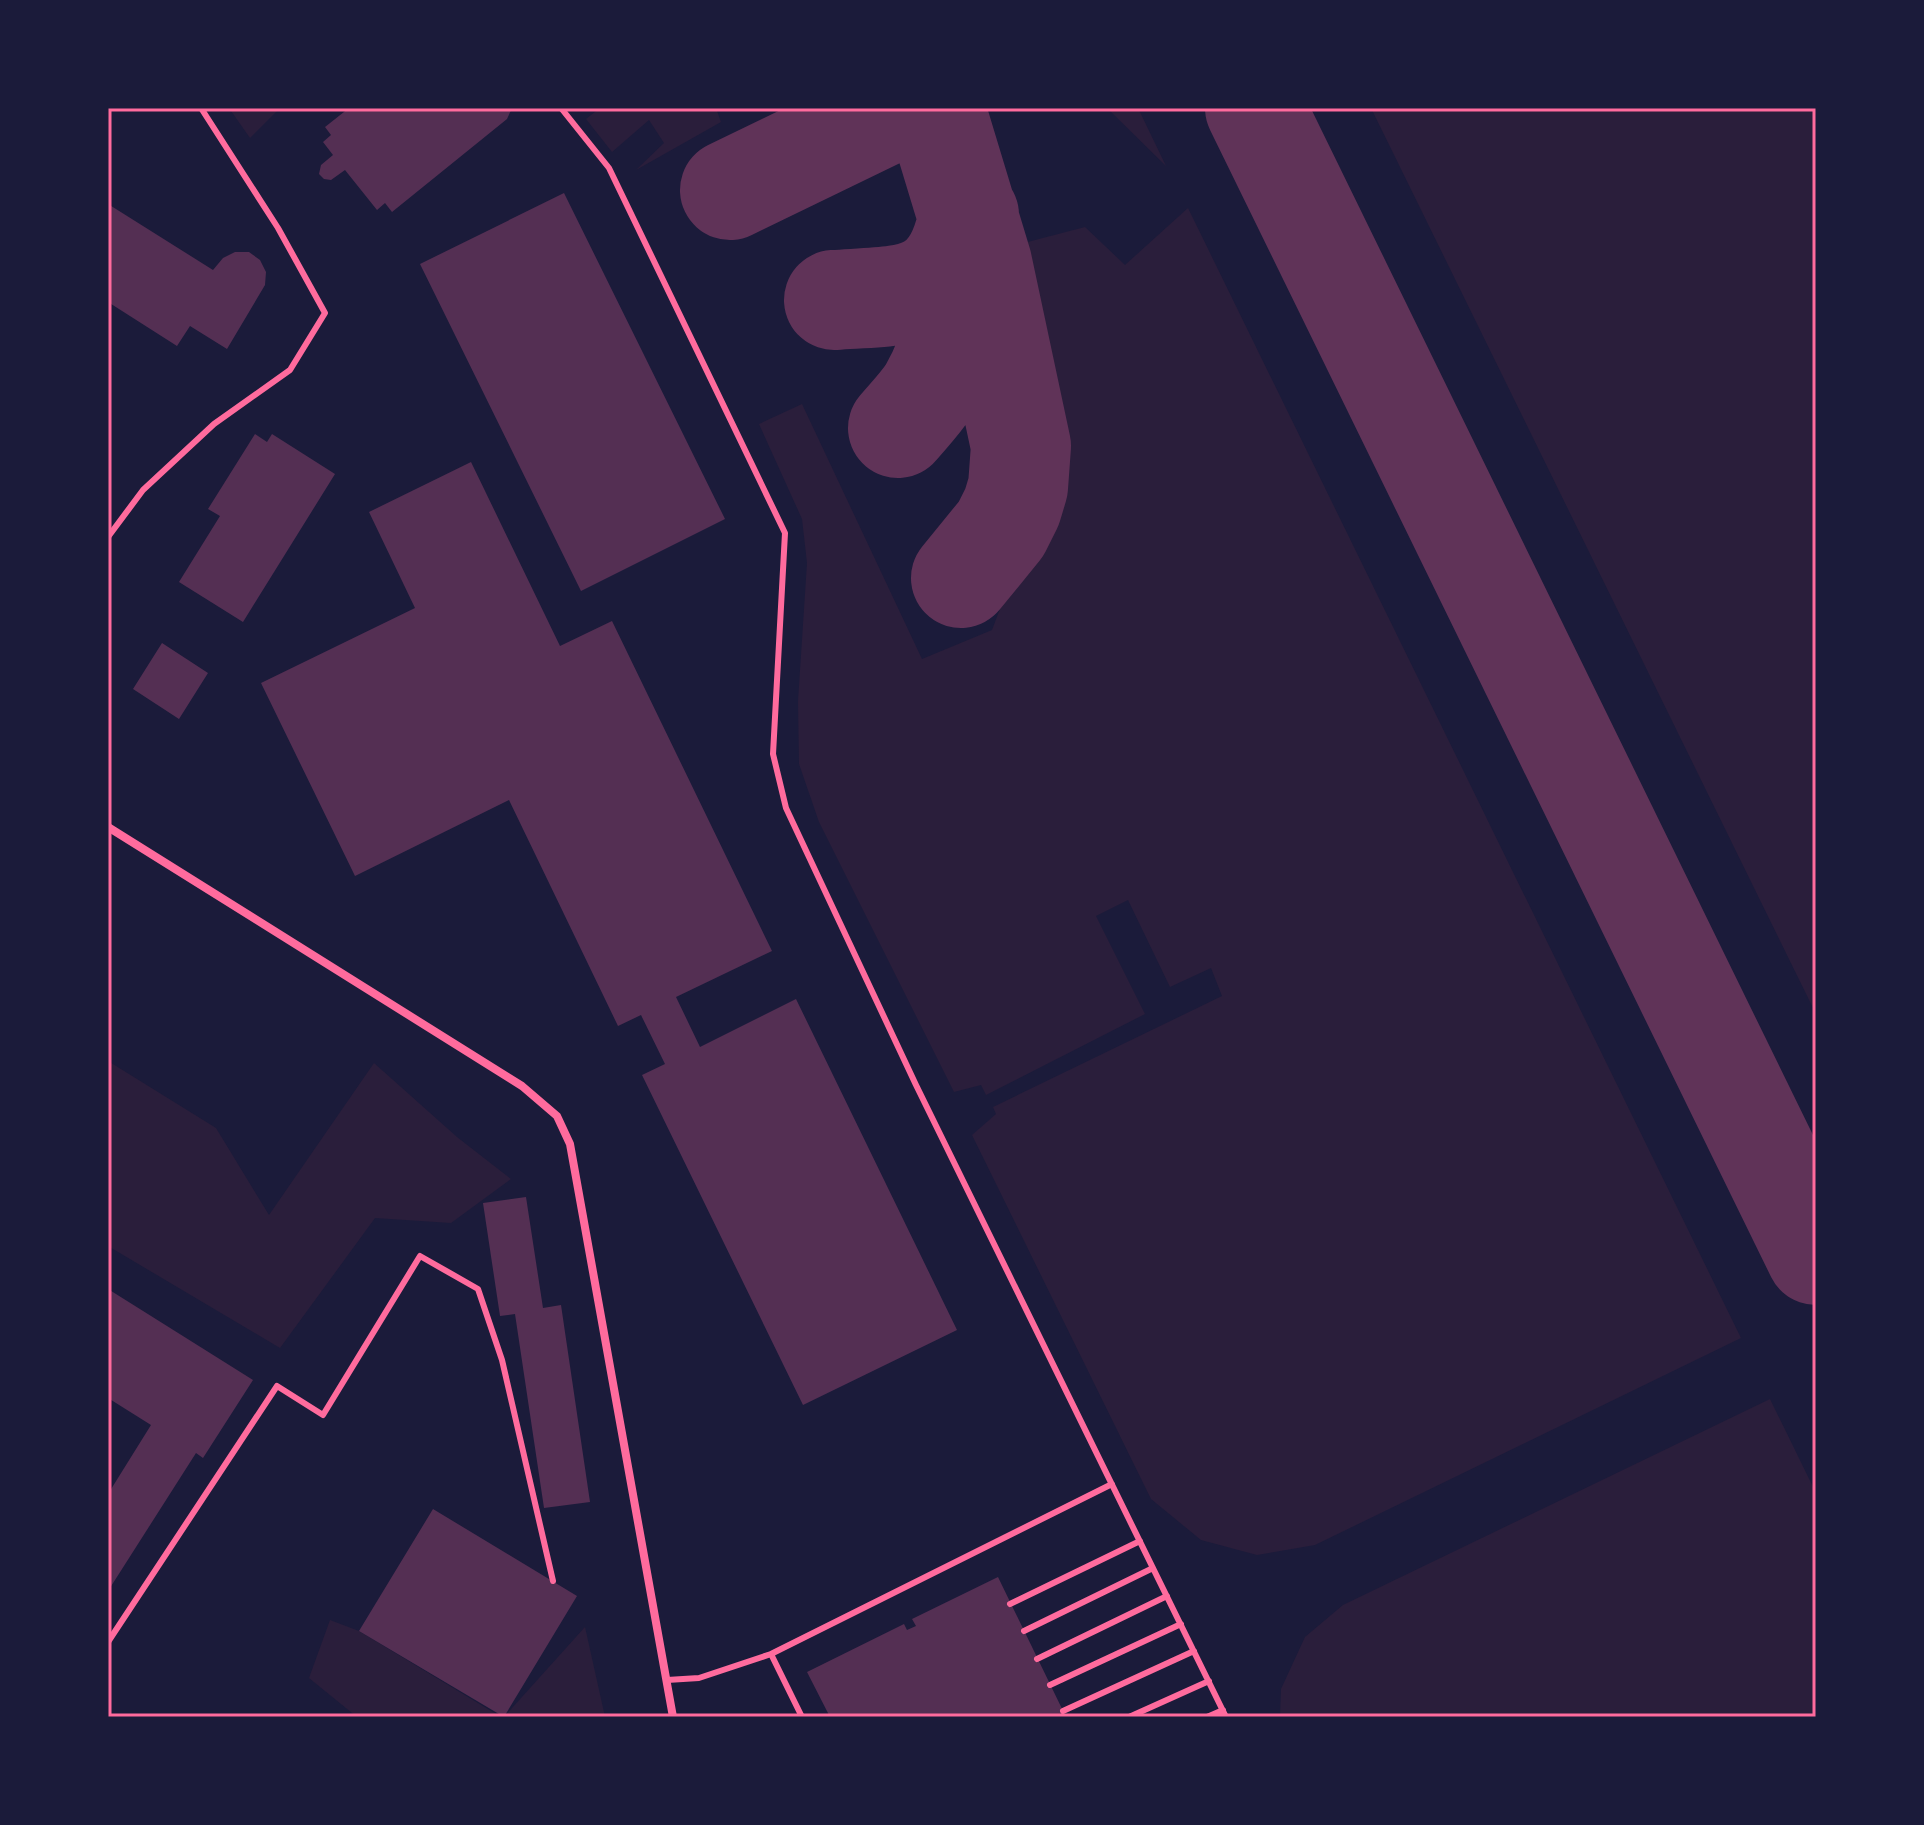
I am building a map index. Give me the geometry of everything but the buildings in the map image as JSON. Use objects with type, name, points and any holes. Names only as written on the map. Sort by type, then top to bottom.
[{"type":"street","points":[[108,827],[522,1086],[557,1116],[570,1144],[673,1717]]},
{"type":"lane","points":[[108,537],[143,490],[214,424],[290,370],[325,313],[278,228],[201,108]]},
{"type":"lane","points":[[561,108],[609,168],[785,533],[773,754],[786,808],[916,1085],[1224,1714],[1207,1717]]},
{"type":"lane","points":[[108,1642],[277,1386],[323,1415],[420,1256],[478,1289],[502,1360],[553,1581]]},
{"type":"lane","points":[[667,1680],[699,1678],[771,1654],[1112,1484]]},
{"type":"lane","points":[[1010,1604],[1140,1541]]},
{"type":"lane","points":[[1024,1631],[1153,1568]]},
{"type":"lane","points":[[1037,1659],[1167,1596]]},
{"type":"lane","points":[[1050,1685],[1181,1624]]},
{"type":"lane","points":[[1063,1711],[1194,1651]]},
{"type":"lane","points":[[771,1654],[802,1717]]},
{"type":"lane","points":[[1129,1717],[1209,1681]]},
{"type":"shaded area","points":[[229,108],[280,108],[250,138]]},
{"type":"shaded area","points":[[600,108],[716,108],[721,122],[636,170],[664,143],[649,120],[612,152],[586,119]]},
{"type":"shaded area","points":[[1107,108],[1138,108],[1166,166]]},
{"type":"shaded area","points":[[1371,108],[1816,108],[1816,1014]]},
{"type":"shaded area","points":[[1188,208],[1741,1338],[1315,1545],[1257,1555],[1201,1540],[1151,1499],[972,1135],[996,1114],[993,1107],[1222,996],[1211,968],[1170,987],[1128,900],[1096,916],[1145,1014],[986,1095],[981,1085],[954,1092],[819,822],[799,764],[798,701],[807,563],[802,519],[759,424],[802,404],[922,659],[992,630],[1052,470],[1001,249],[1085,227],[1125,265]]},
{"type":"shaded area","points":[[108,1061],[216,1128],[269,1215],[374,1063],[457,1137],[511,1179],[451,1223],[375,1218],[280,1348],[108,1246]]},
{"type":"shaded area","points":[[1770,1399],[1816,1493],[1816,1717],[1280,1717],[1281,1689],[1305,1637],[1343,1605]]},
{"type":"shaded area","points":[[330,1620],[359,1631],[501,1717],[357,1717],[309,1678]]},
{"type":"shaded area","points":[[585,1627],[605,1717],[504,1717]]},
{"type":"taxiway","points":[[730,190],[899,108]]},
{"type":"taxiway","points":[[935,108],[982,263],[1021,446],[1018,487],[1012,507],[1001,529],[961,578]]},
{"type":"taxiway","points":[[1255,108],[1816,1255]]},
{"type":"taxiway","points":[[834,300],[885,297],[923,288],[951,264],[969,215]]},
{"type":"taxiway","points":[[898,428],[929,390],[945,356],[961,299],[968,242]]}]
